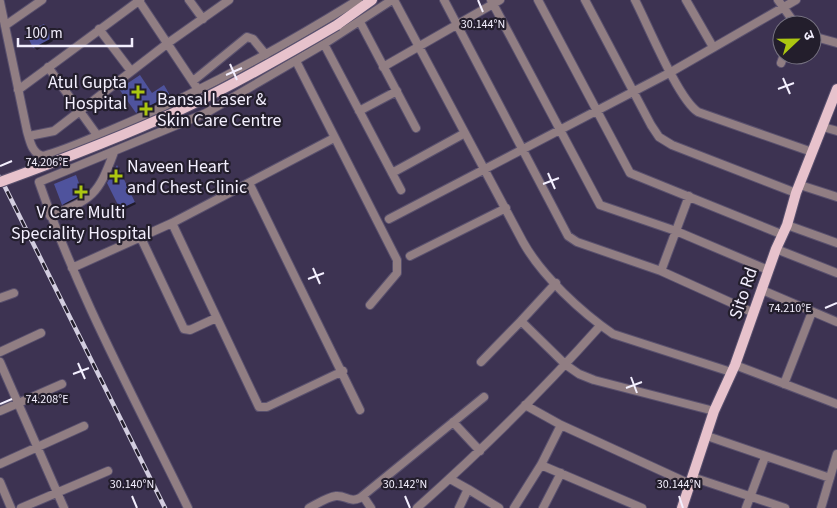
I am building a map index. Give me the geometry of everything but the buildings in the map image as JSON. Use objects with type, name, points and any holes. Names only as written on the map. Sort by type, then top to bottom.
[{"type":"main road","points":[[0,182],[68,158],[181,110],[266,66],[337,26],[372,0]]},
{"type":"main road","name":"Sito Rd","points":[[682,508],[714,411],[733,368],[798,189],[837,89]]},
{"type":"street","points":[[6,25],[42,0]]},
{"type":"street","points":[[189,0],[203,19]]},
{"type":"street","points":[[29,136],[54,131],[168,43],[229,0]]},
{"type":"street","points":[[38,155],[54,153],[97,136],[199,91],[266,55],[358,0]]},
{"type":"street","points":[[39,182],[206,113],[324,44],[393,0],[420,46],[533,259],[600,326],[629,341],[733,368],[784,384],[837,404]]},
{"type":"street","points":[[444,0],[568,236],[577,242],[661,271],[754,313]]},
{"type":"street","points":[[538,0],[630,173],[784,229],[837,243]]},
{"type":"street","points":[[585,0],[660,138],[672,145],[798,189],[837,197]]},
{"type":"street","points":[[635,0],[671,72],[692,108],[698,112],[812,152]]},
{"type":"street","points":[[686,0],[713,47]]},
{"type":"street","points":[[778,0],[789,15]]},
{"type":"street","points":[[389,219],[671,72],[796,0]]},
{"type":"street","points":[[18,90],[140,1],[199,91]]},
{"type":"street","points":[[383,67],[495,1],[560,131],[600,205],[676,231],[768,270]]},
{"type":"street","points":[[0,2],[29,136],[38,155],[39,182],[50,216],[100,329],[188,508]]},
{"type":"street","points":[[360,22],[416,128]]},
{"type":"street","points":[[99,30],[131,71]]},
{"type":"street","points":[[193,81],[247,37],[253,39],[266,55]]},
{"type":"street","points":[[822,39],[837,43]]},
{"type":"street","points":[[324,44],[401,190]]},
{"type":"street","points":[[296,60],[398,267],[397,273],[370,304]]},
{"type":"street","points":[[48,67],[97,136]]},
{"type":"street","points":[[359,111],[396,91]]},
{"type":"street","points":[[823,126],[837,131]]},
{"type":"street","points":[[392,173],[465,133]]},
{"type":"street","points":[[72,268],[172,223],[334,138]]},
{"type":"street","points":[[50,216],[78,205],[95,193],[114,152]]},
{"type":"street","points":[[248,183],[343,371],[360,410]]},
{"type":"street","points":[[661,271],[689,196]]},
{"type":"street","points":[[410,256],[506,208]]},
{"type":"street","points":[[172,223],[259,407],[267,407],[343,371]]},
{"type":"street","points":[[141,238],[184,329],[190,330],[216,318]]},
{"type":"street","points":[[776,249],[837,273]]},
{"type":"street","points":[[481,362],[556,283]]},
{"type":"street","points":[[762,290],[835,321],[837,311]]},
{"type":"street","points":[[0,298],[14,293]]},
{"type":"street","points":[[784,384],[812,312]]},
{"type":"street","points":[[521,321],[566,364],[594,380],[714,411]]},
{"type":"street","points":[[417,508],[480,451],[566,364],[600,326]]},
{"type":"street","points":[[0,352],[40,333]]},
{"type":"street","points":[[0,362],[64,508]]},
{"type":"street","points":[[0,411],[62,384]]},
{"type":"street","points":[[309,508],[332,496],[343,497],[351,501],[363,496],[484,397]]},
{"type":"street","points":[[525,406],[561,426],[691,480],[750,495],[785,508]]},
{"type":"street","points":[[453,422],[480,451]]},
{"type":"street","points":[[0,464],[84,426]]},
{"type":"street","points":[[514,508],[541,465],[561,426]]},
{"type":"street","points":[[707,436],[830,478]]},
{"type":"street","points":[[821,508],[837,454]]},
{"type":"street","points":[[746,508],[764,457]]},
{"type":"street","points":[[541,465],[642,508]]},
{"type":"street","points":[[21,508],[108,470]]},
{"type":"street","points":[[543,508],[561,473]]},
{"type":"street","points":[[450,479],[499,508]]},
{"type":"street","points":[[0,482],[11,508]]},
{"type":"street","points":[[459,508],[468,489]]},
{"type":"street","points":[[363,496],[370,508]]},
{"type":"railway","points":[[0,177],[165,508]]},
{"type":"place","name":"Atul Gupta Hospital","points":[[138,92]]},
{"type":"place","name":"Bansal Laser & Skin Care Centre","points":[[146,109]]},
{"type":"place","name":"Naveen Heart and Chest Clinic","points":[[116,176]]},
{"type":"place","name":"V Care Multi Speciality Hospital","points":[[81,192]]}]
